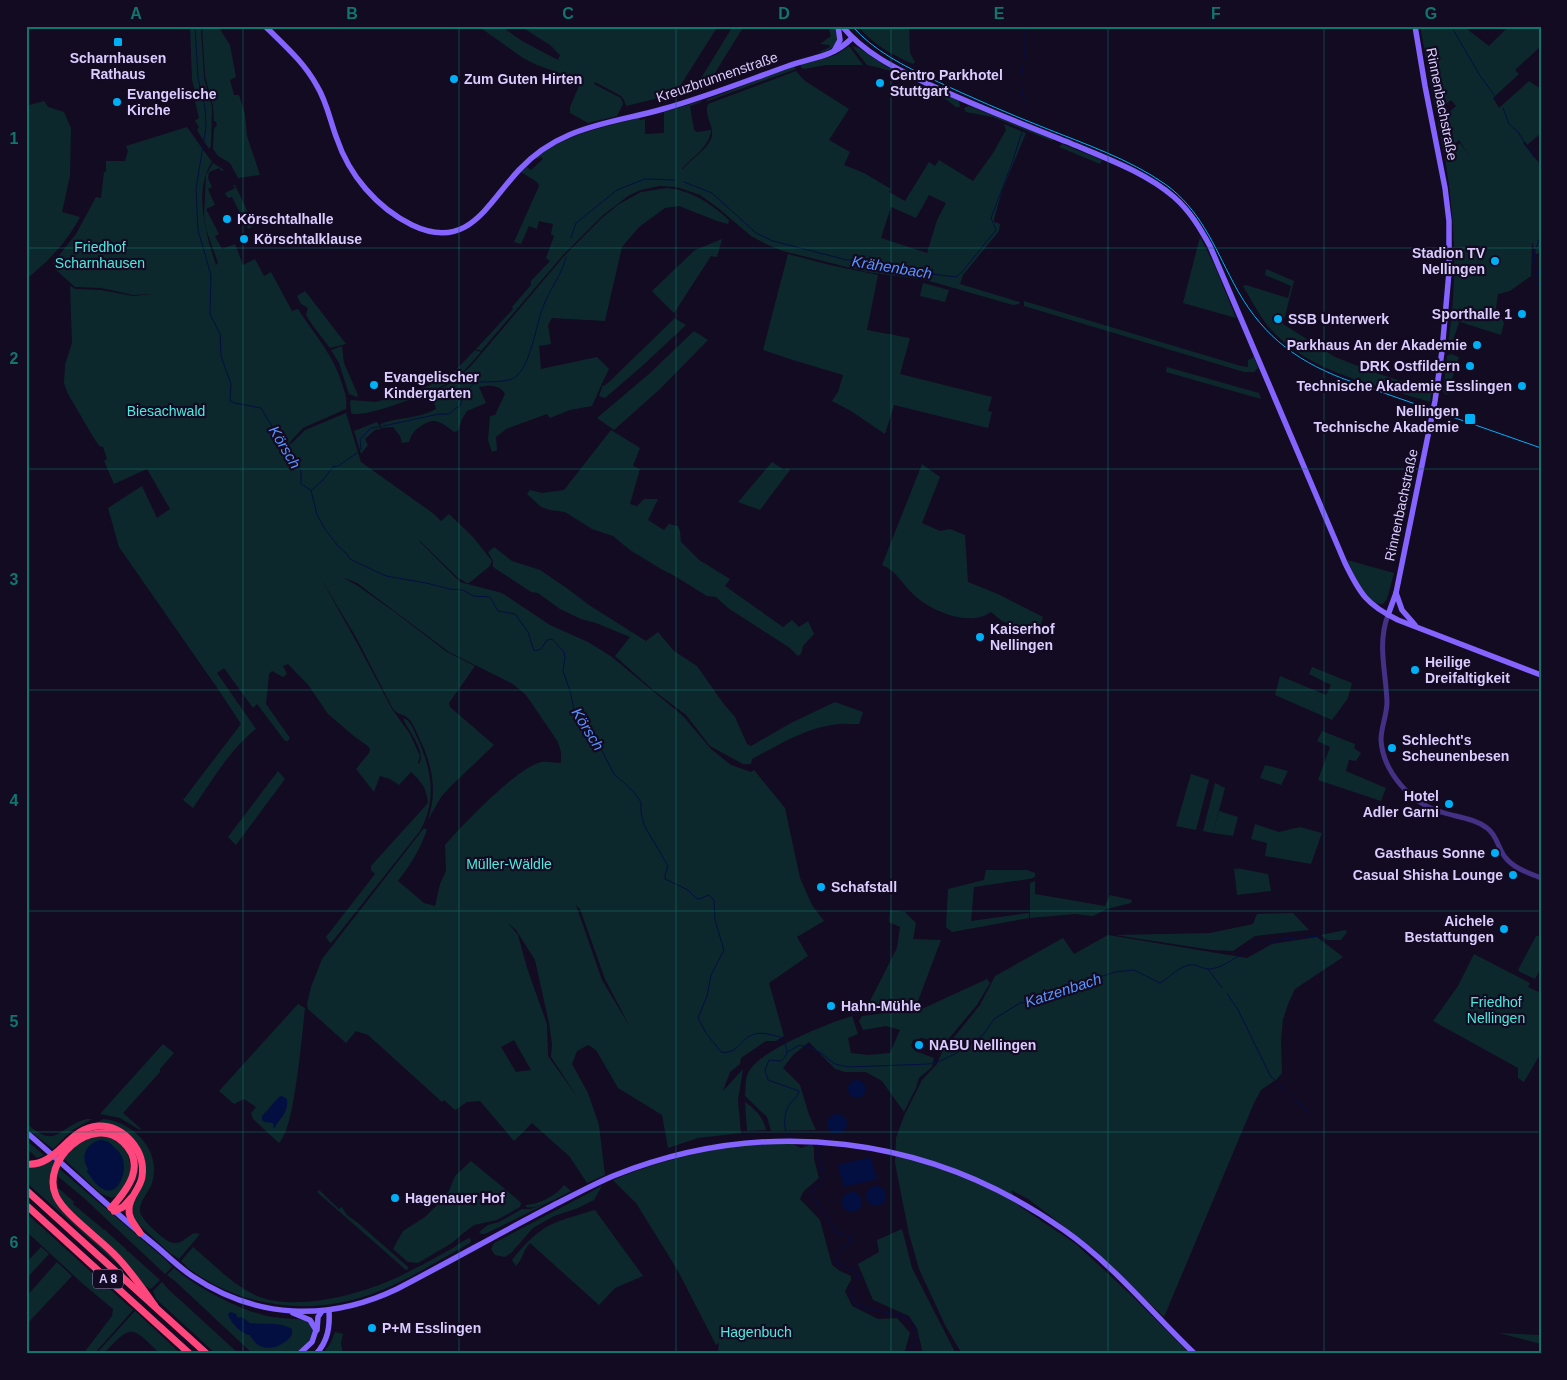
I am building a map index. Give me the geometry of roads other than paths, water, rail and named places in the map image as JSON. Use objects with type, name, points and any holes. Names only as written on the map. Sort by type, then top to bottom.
[{"type":"highway","points":[[26,1164],[37,1164],[48,1160],[82,1130],[98,1126],[113,1129],[123,1134],[130,1140],[139,1156],[142,1177],[129,1207],[129,1214],[140,1233]]},
{"type":"highway","points":[[112,1209],[131,1183],[134,1171],[133,1160],[129,1149],[119,1139],[106,1133],[92,1133],[78,1140],[58,1162],[52,1179],[54,1192],[65,1209],[124,1264],[155,1306]]},
{"type":"highway","name":"A 8","points":[[26,1190],[207,1354]]},
{"type":"highway","points":[[112,1209],[122,1207],[133,1196]]},
{"type":"highway","name":"A 8","points":[[26,1205],[190,1354]]},
{"type":"main road","name":"Kreuzbrunnenstraße","points":[[265,26],[299,60],[315,82],[327,107],[343,153],[361,184],[394,214],[412,225],[427,231],[440,233],[462,229],[473,223],[532,158],[558,141],[584,130],[684,103],[833,52],[852,38]]},
{"type":"main road","points":[[833,52],[840,40],[838,26]]},
{"type":"main road","points":[[842,26],[852,38],[881,60],[920,80],[973,105],[1086,150],[1128,169],[1155,183],[1172,195],[1197,223],[1210,246],[1353,580],[1369,603],[1388,616],[1541,675]]},
{"type":"main road","name":"Rinnenbachstraße","points":[[1388,616],[1396,593],[1435,401],[1447,308],[1450,262],[1449,221],[1445,188],[1424,86],[1415,26]]},
{"type":"main road","points":[[1396,593],[1402,610],[1410,621],[1419,628]]},
{"type":"main road","points":[[26,1132],[183,1269],[210,1287],[234,1299],[261,1307],[289,1311],[329,1310],[358,1304],[391,1292],[566,1199],[612,1177],[677,1155],[750,1142],[802,1141],[863,1146],[929,1162],[958,1172],[999,1190],[1043,1216],[1080,1241],[1103,1261],[1195,1354]]},
{"type":"main road","points":[[299,1354],[311,1343],[316,1331],[318,1317],[322,1310]]},
{"type":"main road","points":[[316,1354],[323,1345],[329,1331],[329,1310]]},
{"type":"main road","points":[[289,1311],[310,1320],[315,1326],[316,1331]]},
{"type":"street","name":"Rinnenbachstraße","points":[[1388,616],[1382,641],[1387,701],[1381,739],[1384,755],[1392,774],[1408,792],[1424,805],[1487,828],[1493,834],[1508,861],[1541,878]]},
{"type":"waterway","name":"Körsch","points":[[195,26],[198,78],[205,108],[206,127],[196,189],[198,230],[211,275],[210,314],[220,334],[221,356],[231,384],[230,401],[261,408],[301,471],[301,484],[311,490],[317,515],[325,529],[350,559],[386,576],[463,590],[473,596],[490,597],[498,611],[515,614],[528,632],[534,651],[541,649],[547,640],[552,639],[564,652],[563,671],[575,714],[592,732],[614,774],[633,791],[641,802],[644,825],[668,866],[665,879],[688,890],[696,898],[699,899],[709,895],[714,900],[715,920],[724,950],[711,975],[707,996],[698,1018],[706,1033],[721,1052],[731,1051],[748,1037],[759,1033],[780,1037],[786,1046],[787,1052],[784,1058],[781,1061],[769,1060],[765,1070],[768,1080],[799,1091],[790,1104],[785,1116],[786,1130],[789,1138]]},
{"type":"waterway","name":"Krähenbach","points":[[1025,26],[1025,49],[1021,83],[1026,103],[1025,110]]},
{"type":"waterway","points":[[1451,26],[1479,74],[1497,99]]},
{"type":"waterway","points":[[1503,108],[1509,124],[1518,132],[1534,157]]},
{"type":"waterway","name":"Krähenbach","points":[[684,182],[712,193],[756,233],[773,241],[847,260],[862,260],[914,272],[956,277],[996,230],[991,218],[1022,132]]},
{"type":"waterway","points":[[1539,164],[1541,169]]},
{"type":"waterway","name":"Krähenbach","points":[[571,238],[576,223],[617,190],[645,179],[675,180]]},
{"type":"waterway","points":[[1537,278],[1534,254],[1541,234]]},
{"type":"waterway","name":"Krähenbach","points":[[480,382],[498,382],[514,378],[525,365],[543,307],[562,270],[566,257]]},
{"type":"waterway","points":[[1538,281],[1541,291]]},
{"type":"waterway","name":"Krähenbach","points":[[383,426],[439,414],[449,414],[460,406],[464,393],[475,383]]},
{"type":"waterway","name":"Krähenbach","points":[[361,450],[360,439],[371,428],[379,427]]},
{"type":"waterway","name":"Krähenbach","points":[[312,490],[333,467],[338,466],[357,453]]},
{"type":"waterway","name":"Katzenbach","points":[[1268,943],[1282,939],[1320,936]]},
{"type":"waterway","name":"Katzenbach","points":[[788,1052],[799,1045],[809,1047],[821,1053],[835,1064],[848,1067],[929,1064],[955,1054],[983,1035],[994,1019],[1020,1003],[1036,1001],[1043,995],[1056,990],[1078,987],[1090,980],[1115,972],[1134,970],[1160,983],[1182,967],[1189,965],[1209,969],[1221,966],[1242,954],[1259,940]]},
{"type":"waterway","points":[[1208,969],[1222,988]]},
{"type":"waterway","points":[[1227,993],[1238,1010],[1271,1077],[1275,1080]]},
{"type":"waterway","points":[[1278,1084],[1313,1116]]},
{"type":"waterway","name":"Körsch","points":[[818,1145],[818,1155],[824,1175],[820,1183],[809,1194],[824,1211],[835,1232],[851,1237],[850,1243],[837,1254],[837,1263],[858,1273],[859,1279],[852,1286],[853,1298],[859,1306],[869,1310],[894,1314],[905,1318],[913,1324],[916,1339],[910,1354]]},
{"type":"tram line","points":[[852,26],[870,43],[912,69],[989,105],[1122,160],[1165,184],[1188,205],[1197,217],[1243,300],[1254,315],[1279,342],[1293,353],[1325,371],[1344,379],[1541,448]]},
{"type":"place","name":"Scharnhausen Rathaus","points":[[118,42]]},
{"type":"place","name":"Zum Guten Hirten","points":[[454,79]]},
{"type":"place","name":"Centro Parkhotel Stuttgart","points":[[880,83]]},
{"type":"place","name":"Evangelische Kirche","points":[[117,102]]},
{"type":"place","name":"Körschtalhalle","points":[[227,219]]},
{"type":"place","name":"Körschtalklause","points":[[244,239]]},
{"type":"place","name":"Stadion TV Nellingen","points":[[1495,261]]},
{"type":"place","name":"Sporthalle 1","points":[[1522,314]]},
{"type":"place","name":"SSB Unterwerk","points":[[1278,319]]},
{"type":"place","name":"Parkhaus An der Akademie","points":[[1477,345]]},
{"type":"place","name":"DRK Ostfildern","points":[[1470,366]]},
{"type":"place","name":"Evangelischer Kindergarten","points":[[374,385]]},
{"type":"place","name":"Technische Akademie Esslingen","points":[[1522,386]]},
{"type":"place","name":"Nellingen Technische Akademie","points":[[1470,419]]},
{"type":"place","name":"Kaiserhof Nellingen","points":[[980,637]]},
{"type":"place","name":"Heilige Dreifaltigkeit","points":[[1415,670]]},
{"type":"place","name":"Schlecht's Scheunenbesen","points":[[1392,748]]},
{"type":"place","name":"Hotel Adler Garni","points":[[1449,804]]},
{"type":"place","name":"Gasthaus Sonne","points":[[1495,853]]},
{"type":"place","name":"Casual Shisha Lounge","points":[[1513,875]]},
{"type":"place","name":"Schafstall","points":[[821,887]]},
{"type":"place","name":"Aichele Bestattungen","points":[[1504,929]]},
{"type":"place","name":"Hahn-Mühle","points":[[831,1006]]},
{"type":"place","name":"NABU Nellingen","points":[[919,1045]]},
{"type":"place","name":"Hagenauer Hof","points":[[395,1198]]},
{"type":"place","name":"P+M Esslingen","points":[[372,1328]]},
{"type":"park label","name":"Friedhof Scharnhausen","points":[[100,256]]},
{"type":"park label","name":"Biesachwald","points":[[166,411]]},
{"type":"park label","name":"Müller-Wäldle","points":[[509,864]]},
{"type":"park label","name":"Friedhof Nellingen","points":[[1496,1010]]},
{"type":"park label","name":"Hagenbuch","points":[[756,1332]]}]
